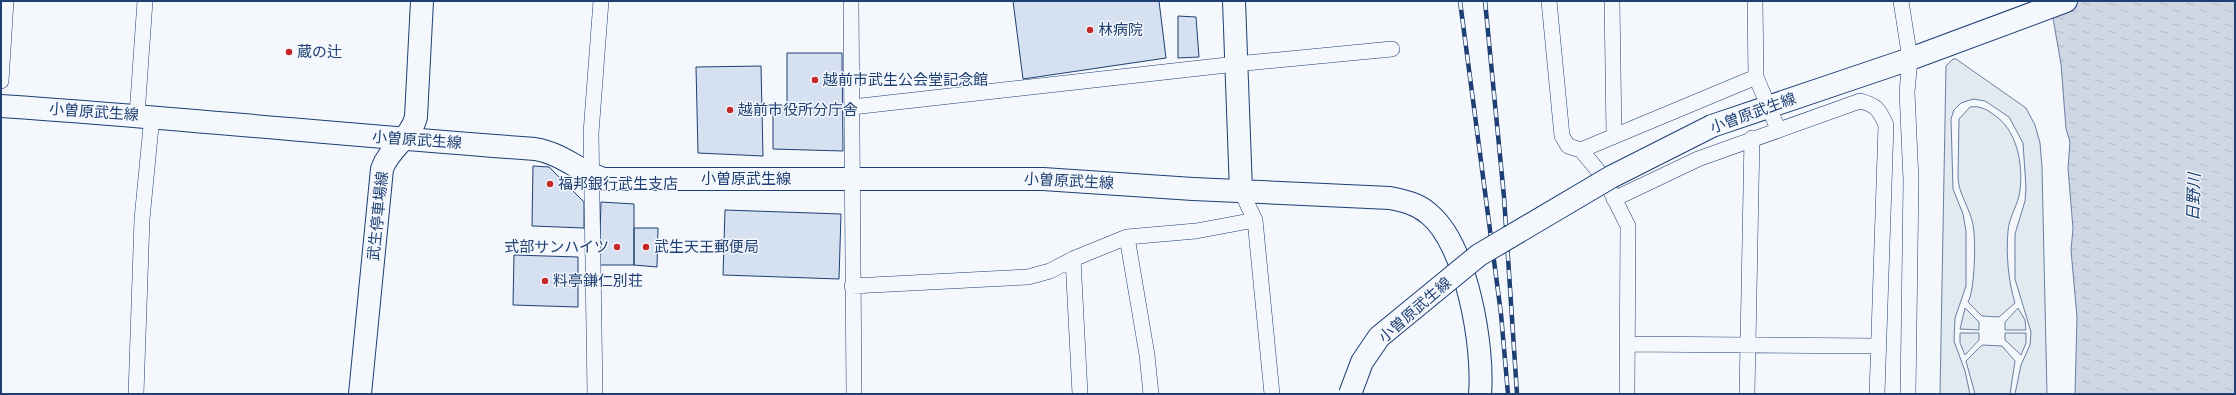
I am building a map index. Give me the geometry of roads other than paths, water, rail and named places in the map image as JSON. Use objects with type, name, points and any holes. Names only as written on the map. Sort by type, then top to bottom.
[{"type":"main road","name":"武生停車場線","points":[[360,394],[382,169],[385,161],[414,125],[416,117],[422,1]]},
{"type":"main road","points":[[1234,1],[1241,191]]},
{"type":"main road","name":"小曽原武生線","points":[[1350,394],[1362,362],[1379,337],[1479,255],[1611,177],[1712,126],[1916,57],[2066,1]]},
{"type":"main road","name":"小曽原武生線","points":[[1,106],[145,116],[546,151],[592,176],[604,179],[1043,179],[1241,191],[1373,196],[1408,202],[1429,214],[1445,231],[1465,281],[1477,335],[1480,394]]},
{"type":"street","points":[[1,81],[6,1]]},
{"type":"street","points":[[136,394],[135,371],[145,116],[145,1]]},
{"type":"street","points":[[595,394],[591,133],[600,1]]},
{"type":"street","points":[[851,1],[854,394]]},
{"type":"street","points":[[1549,1],[1562,136],[1568,146],[1581,150],[1604,178],[1628,226],[1628,344],[1626,394]]},
{"type":"street","points":[[1612,1],[1614,136]]},
{"type":"street","points":[[1755,1],[1756,77],[1778,129]]},
{"type":"street","points":[[1901,1],[1916,57],[1907,92],[1911,180],[1908,394]]},
{"type":"street","points":[[852,107],[1236,64],[1392,49]]},
{"type":"street","points":[[1581,150],[1756,77]]},
{"type":"street","points":[[1614,199],[1698,159],[1752,138],[1860,102],[1873,105],[1881,114],[1886,125],[1877,394]]},
{"type":"street","points":[[1747,394],[1752,138]]},
{"type":"street","points":[[1241,191],[1255,220],[1272,394]]},
{"type":"street","points":[[852,286],[1028,277],[1050,271],[1073,259],[1126,237],[1196,231],[1255,220]]},
{"type":"street","points":[[1126,237],[1147,355],[1151,394]]},
{"type":"street","points":[[1073,259],[1080,394]]},
{"type":"street","points":[[1628,344],[1878,346]]},
{"type":"water","name":"日野川","points":[[2050,1],[2235,1],[2235,394],[2075,394],[2077,317],[2071,250],[2073,229],[2068,168],[2070,142],[2066,129],[2061,64]]},
{"type":"railway","points":[[1460,1],[1501,314],[1508,394]]},
{"type":"railway","points":[[1485,1],[1504,197],[1517,394]]},
{"type":"place","name":"林病院","points":[[1090,30]]},
{"type":"place","name":"蔵の辻","points":[[289,52]]},
{"type":"place","name":"越前市武生公会堂記念館","points":[[815,80]]},
{"type":"place","name":"越前市役所分庁舎","points":[[730,110]]},
{"type":"place","name":"福邦銀行武生支店","points":[[550,184]]},
{"type":"place","name":"式部サンハイツ","points":[[617,247]]},
{"type":"place","name":"武生天王郵便局","points":[[646,247]]},
{"type":"place","name":"料亭鎌仁別荘","points":[[545,281]]}]
